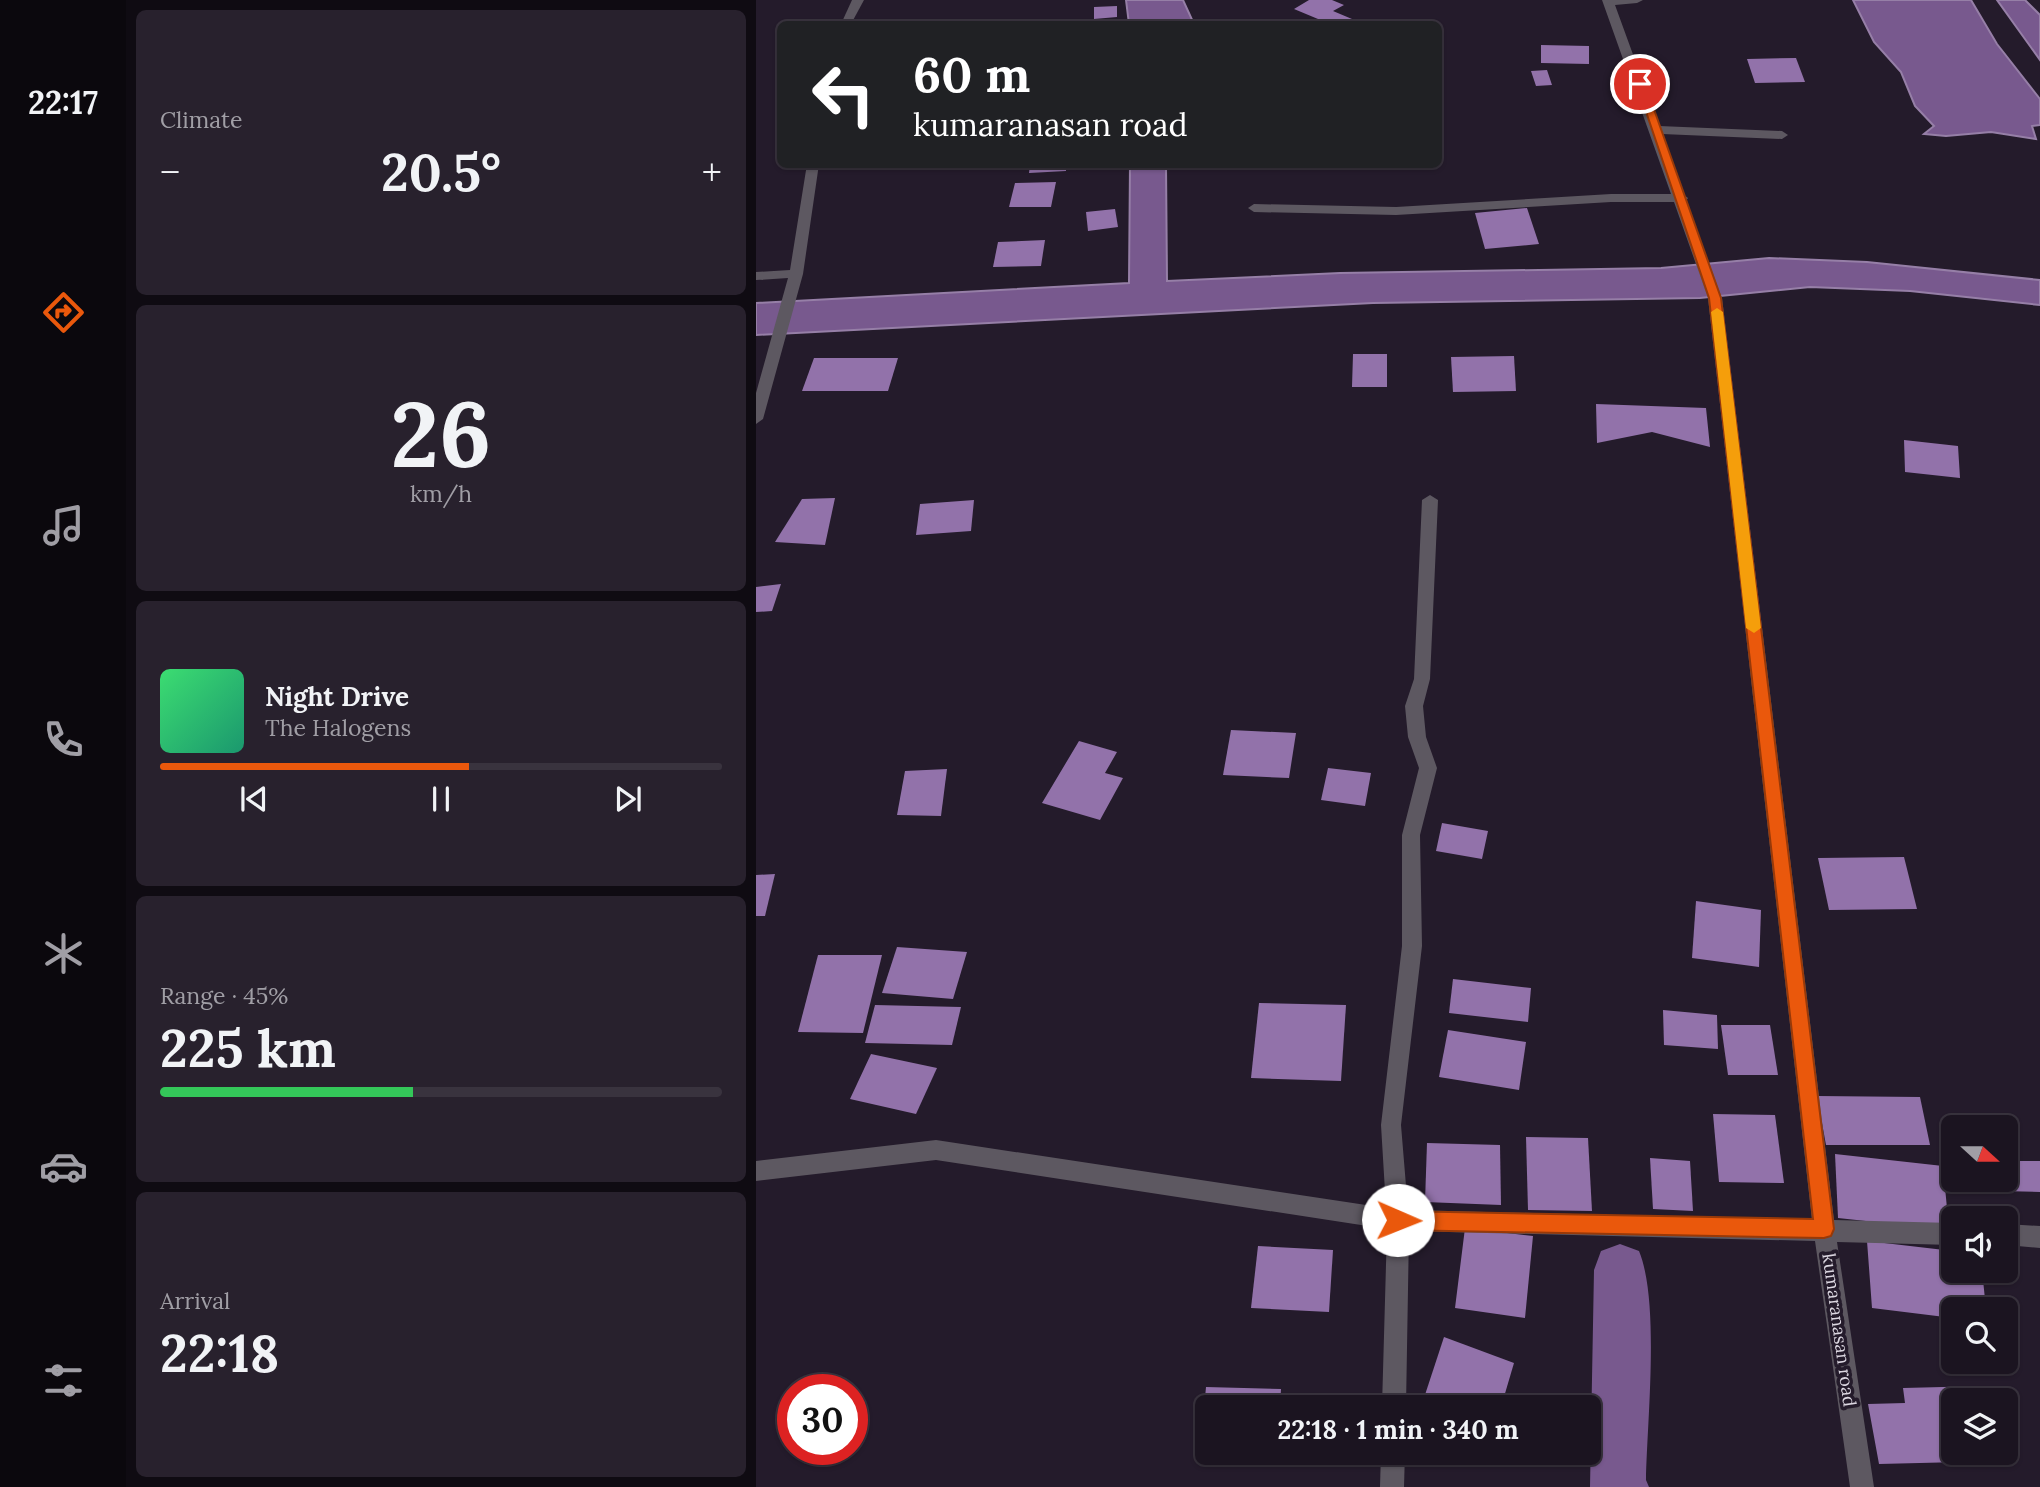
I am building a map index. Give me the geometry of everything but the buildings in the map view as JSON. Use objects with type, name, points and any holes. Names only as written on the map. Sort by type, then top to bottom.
[{"type":"street","points":[[848,21],[858,0]]},
{"type":"street","points":[[1254,208],[1396,211],[1611,198],[1682,198],[1608,1],[1637,0]]},
{"type":"street","points":[[1657,130],[1782,135]]},
{"type":"street","points":[[756,419],[777,334],[790,300],[796,274],[812,168]]},
{"type":"street","name":"kumaranasan road","points":[[1682,198],[1715,298],[1824,1229],[1862,1487]]},
{"type":"street","points":[[756,276],[796,274]]},
{"type":"street","points":[[1394,1395],[1398,1220],[1391,1125],[1412,946],[1411,835],[1428,768],[1417,737],[1414,706],[1422,679],[1430,500]]},
{"type":"street","points":[[756,1171],[936,1150],[1398,1220],[1941,1234]]},
{"type":"street","points":[[2018,1236],[2040,1237]]},
{"type":"street","points":[[1392,1487],[1393,1465]]},
{"type":"shaded area","points":[[1126,0],[1183,0],[1193,21],[1129,21]]},
{"type":"shaded area","points":[[1853,0],[1971,0],[1997,44],[2040,99],[2040,125],[2032,126],[2036,139],[1991,132],[1946,136],[1924,134],[1934,126],[1915,106],[1901,72],[1874,42]]},
{"type":"shaded area","points":[[1997,0],[2025,0],[2040,15],[2040,60]]},
{"type":"shaded area","points":[[1130,168],[1166,168],[1167,281],[1340,273],[1661,268],[1769,258],[1867,262],[2040,280],[2040,305],[1910,291],[1810,287],[1700,298],[1373,303],[756,335],[756,303],[1129,283]]},
{"type":"waterway","points":[[1620,1270],[1622,1353],[1617,1482],[1620,1487]]},
{"type":"slow traffic","points":[[1717,312],[1754,628]]},
{"type":"route","points":[[1398,1220],[1824,1229],[1715,298],[1705,261],[1640,84]]}]
